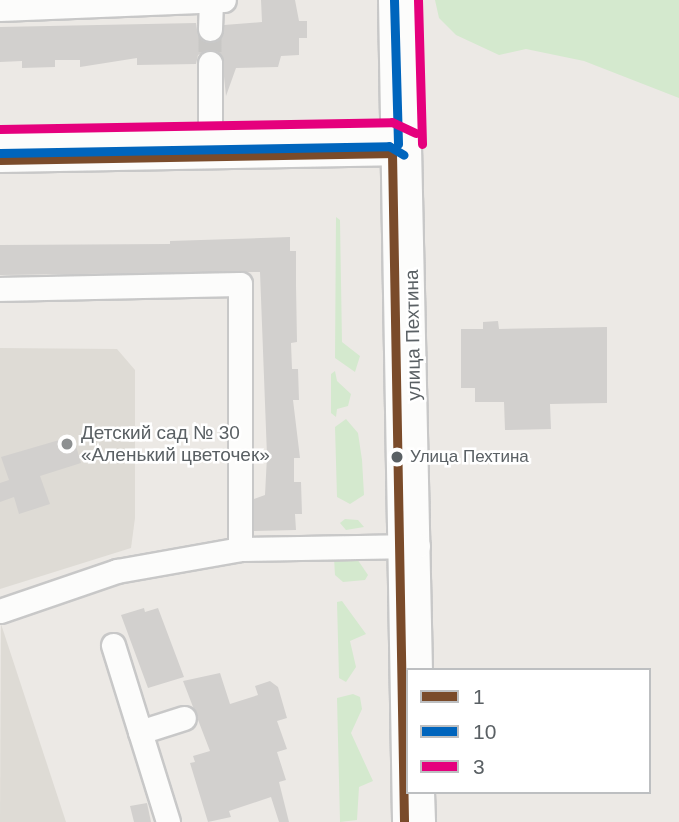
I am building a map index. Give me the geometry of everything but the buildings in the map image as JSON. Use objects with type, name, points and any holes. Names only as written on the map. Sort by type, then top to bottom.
[{"type":"street","name":"улица Пехтина","points":[[390,0],[398,144],[409,546],[407,668]]},
{"type":"street","name":"улица Пехтина","points":[[398,144],[406,0]]},
{"type":"street","points":[[0,9],[79,3],[217,1],[210,29]]},
{"type":"street","points":[[210,63],[210,147]]},
{"type":"street","points":[[0,141],[210,147],[398,144]]},
{"type":"street","points":[[0,160],[210,147]]},
{"type":"street","points":[[0,289],[240,284],[240,549]]},
{"type":"street","name":"улица Пехтина","points":[[409,546],[420,668]]},
{"type":"street","points":[[0,611],[117,571],[240,549],[409,546]]},
{"type":"street","points":[[113,645],[168,822]]},
{"type":"street","name":"улица Пехтина","points":[[404,822],[406,712]]},
{"type":"street","points":[[140,732],[184,718]]},
{"type":"street","points":[[422,794],[423,822]]},
{"type":"shaded area","name":"Детский сад № 30 «Аленький цветочек»","points":[[0,348],[117,349],[135,370],[135,518],[131,548],[0,589]]},
{"type":"shaded area","points":[[1,624],[66,822],[0,822]]},
{"type":"green space","points":[[435,0],[679,0],[679,98],[584,61],[526,49],[499,55],[456,35],[439,18]]},
{"type":"green space","points":[[336,217],[340,220],[342,342],[360,356],[355,372],[335,358]]},
{"type":"green space","points":[[335,371],[337,381],[351,394],[348,406],[337,409],[336,417],[331,413],[331,374]]},
{"type":"green space","points":[[346,419],[358,433],[364,495],[350,504],[337,497],[335,427]]},
{"type":"green space","points":[[345,519],[358,520],[364,527],[346,530],[340,523]]},
{"type":"green space","points":[[353,553],[368,575],[365,580],[343,582],[335,575],[334,558]]},
{"type":"green space","points":[[342,601],[366,634],[350,641],[356,667],[346,682],[339,678],[337,602]]},
{"type":"green space","points":[[353,694],[360,697],[362,709],[351,733],[373,781],[359,787],[357,820],[340,822],[337,698]]},
{"type":"tunnel","points":[[210,29],[210,63]]},
{"type":"transit line","name":"10","points":[[394,0],[398,144]]},
{"type":"transit line","name":"3","points":[[418,0],[422,144]]},
{"type":"transit line","name":"3","points":[[0,129],[392,122],[416,133]]},
{"type":"transit line","name":"10","points":[[0,153],[389,146],[404,155]]},
{"type":"transit line","name":"1","points":[[0,160],[392,153],[404,822]]},
{"type":"place","name":"Детский сад № 30 «Аленький цветочек»","points":[[67,444]]},
{"type":"place","name":"Улица Пехтина","points":[[397,457]]}]
